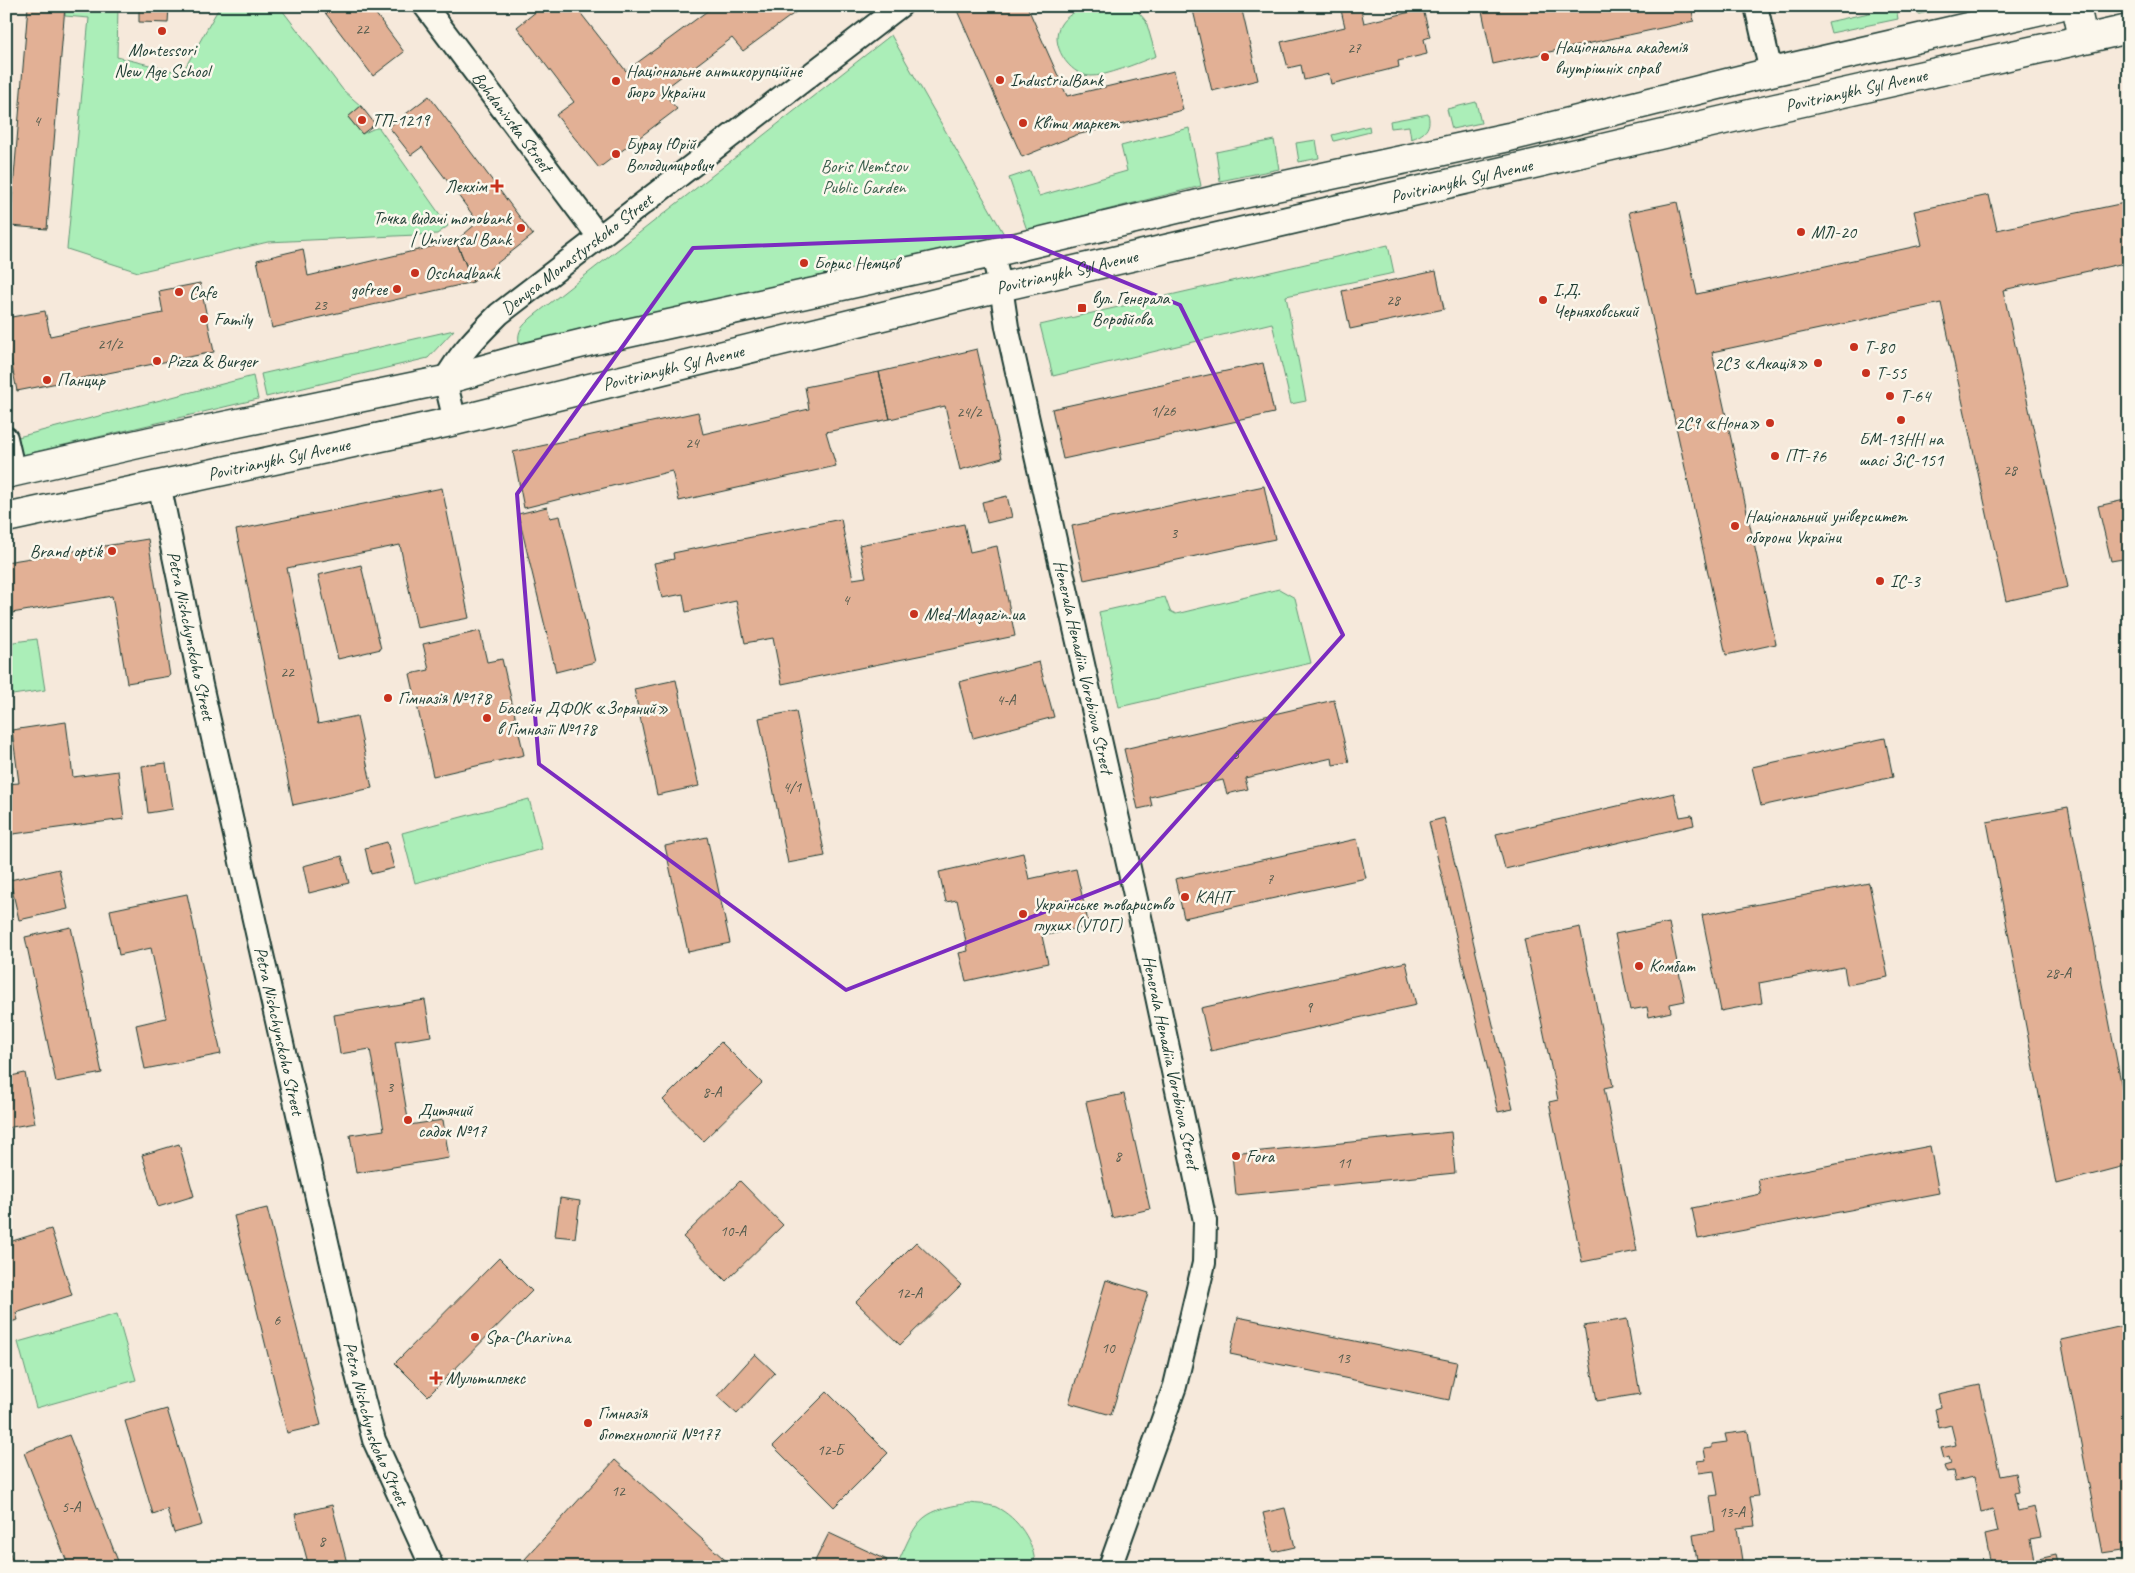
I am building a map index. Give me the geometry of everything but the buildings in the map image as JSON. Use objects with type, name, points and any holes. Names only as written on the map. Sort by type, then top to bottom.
[{"type":"main road","name":"Povitrianykh Syl Avenue","points":[[10,473],[150,441],[445,380],[531,356],[587,343],[992,253],[1215,200],[1509,137],[1771,72],[2059,6]]},
{"type":"main road","points":[[2076,6],[2083,38]]},
{"type":"main road","name":"Povitrianykh Syl Avenue","points":[[6,518],[455,421],[1000,287],[2129,29]]},
{"type":"street","name":"Bohdanivska Street","points":[[425,6],[599,237]]},
{"type":"street","name":"Denysa Monastyrskoho Street","points":[[445,380],[455,361],[465,348],[500,314],[900,6]]},
{"type":"street","points":[[1756,6],[1771,72]]},
{"type":"street","name":"Henerala Henadiia Vorobiova Street","points":[[992,253],[1140,917],[1205,1221],[1204,1263],[1175,1386],[1110,1567]]},
{"type":"street","points":[[445,380],[455,421]]},
{"type":"street","points":[[6,438],[10,473]]},
{"type":"street","name":"Petra Nishchynskoho Street","points":[[159,484],[201,685],[358,1379],[374,1440],[432,1567]]},
{"type":"highlighted area","points":[[1012,236],[1180,305],[1343,635],[1123,881],[846,990],[539,764],[517,494],[693,248]]},
{"type":"green space","points":[[65,6],[118,6],[117,57],[182,73],[220,6],[279,6],[343,90],[361,106],[348,117],[362,134],[379,128],[448,226],[437,234],[268,242],[138,272],[67,249],[89,18],[65,16]]},
{"type":"green space","points":[[1085,6],[1133,6],[1146,21],[1156,56],[1123,69],[1096,76],[1082,74],[1075,70],[1068,64],[1059,49],[1058,32],[1061,24],[1066,19]]},
{"type":"green space","points":[[1917,6],[1955,6],[1919,14]]},
{"type":"green space","points":[[1896,7],[1898,19],[1831,33],[1828,22]]},
{"type":"green space","name":"Boris Nemtsov Public Garden","points":[[891,35],[1005,236],[528,346],[519,343],[520,331],[531,318]]},
{"type":"green space","points":[[1476,102],[1481,123],[1452,129],[1447,109]]},
{"type":"green space","points":[[1428,114],[1429,123],[1426,130],[1411,139],[1409,126],[1391,128],[1390,121]]},
{"type":"green space","points":[[1369,126],[1370,132],[1334,141],[1332,135]]},
{"type":"green space","points":[[1189,128],[1201,186],[1027,230],[1009,178],[1030,171],[1039,196],[1127,171],[1121,146]]},
{"type":"green space","points":[[1274,140],[1279,169],[1220,181],[1216,152]]},
{"type":"green space","points":[[1316,140],[1319,158],[1299,162],[1296,143]]},
{"type":"green space","points":[[1388,245],[1394,273],[1286,296],[1306,401],[1291,404],[1272,323],[1053,376],[1040,325]]},
{"type":"green space","points":[[454,330],[428,358],[266,397],[261,374]]},
{"type":"green space","points":[[253,376],[258,399],[22,455],[18,437]]},
{"type":"green space","points":[[1279,589],[1295,598],[1311,663],[1119,707],[1099,612],[1165,597],[1170,611],[1176,614]]},
{"type":"green space","points":[[37,639],[45,690],[6,696],[6,643]]},
{"type":"green space","points":[[529,799],[542,849],[415,883],[402,833]]},
{"type":"green space","points":[[117,1314],[136,1380],[36,1408],[18,1342]]},
{"type":"green space","points":[[969,1503],[996,1507],[1018,1524],[1032,1549],[1035,1567],[896,1567],[914,1529],[920,1521],[938,1510]]},
{"type":"place","name":"Montessori New Age School","points":[[162,31]]},
{"type":"place","name":"Національна академія внутрішніх справ","points":[[1545,57]]},
{"type":"place","name":"IndustrialBank","points":[[1000,80]]},
{"type":"place","name":"Національне антикорупційне бюро України","points":[[616,81]]},
{"type":"place","name":"ТП-1219","points":[[362,120]]},
{"type":"place","name":"Квіти маркет","points":[[1023,123]]},
{"type":"place","name":"Бурау Юрій Володимирович","points":[[616,154]]},
{"type":"place","name":"Лекхім","points":[[497,186]]},
{"type":"place","name":"Точка видачі monobank | Universal Bank","points":[[521,228]]},
{"type":"place","name":"МЛ-20","points":[[1801,232]]},
{"type":"place","name":"Борис Немцов","points":[[804,263]]},
{"type":"place","name":"Oschadbank","points":[[415,273]]},
{"type":"place","name":"gofree","points":[[397,289]]},
{"type":"place","name":"Cafe","points":[[179,292]]},
{"type":"place","name":"І.Д. Черняховський","points":[[1543,300]]},
{"type":"place","name":"вул. Генерала Воробйова","points":[[1082,308]]},
{"type":"place","name":"Family","points":[[204,319]]},
{"type":"place","name":"Т-80","points":[[1854,347]]},
{"type":"place","name":"Pizza & Burger","points":[[157,361]]},
{"type":"place","name":"2С3 «Акація»","points":[[1818,363]]},
{"type":"place","name":"Т-55","points":[[1866,373]]},
{"type":"place","name":"Панцир","points":[[47,380]]},
{"type":"place","name":"Т-64","points":[[1890,396]]},
{"type":"place","name":"БМ-13НН на шасі ЗіС-151","points":[[1901,420]]},
{"type":"place","name":"2С9 «Нона»","points":[[1770,423]]},
{"type":"place","name":"ПТ-76","points":[[1775,456]]},
{"type":"place","name":"Національний університет оборони України","points":[[1735,526]]},
{"type":"place","name":"Brand optik","points":[[112,551]]},
{"type":"place","name":"ІС-3","points":[[1880,581]]},
{"type":"place","name":"Med-Magazin.ua","points":[[914,614]]},
{"type":"place","name":"Гімназія №178","points":[[388,698]]},
{"type":"place","name":"Басейн ДФОК «Зоряний» в Гімназії №178","points":[[487,718]]},
{"type":"place","name":"КАНТ","points":[[1185,897]]},
{"type":"place","name":"Українське товариство глухих (УТОГ)","points":[[1023,914]]},
{"type":"place","name":"Комбат","points":[[1639,966]]},
{"type":"place","name":"Дитячий садок №17","points":[[408,1120]]},
{"type":"place","name":"Fora","points":[[1236,1156]]},
{"type":"place","name":"Spa-Charivna","points":[[475,1337]]},
{"type":"place","name":"Мультиплекс","points":[[436,1378]]},
{"type":"place","name":"Гімназія біотехнологій №177","points":[[588,1423]]}]
